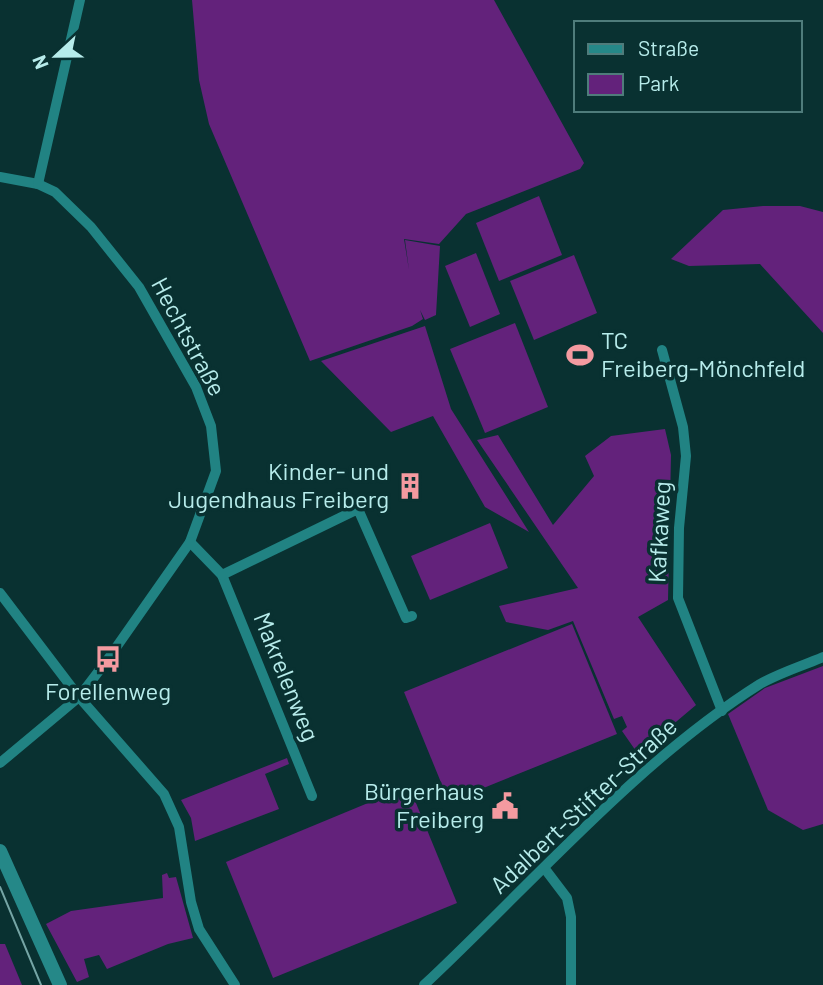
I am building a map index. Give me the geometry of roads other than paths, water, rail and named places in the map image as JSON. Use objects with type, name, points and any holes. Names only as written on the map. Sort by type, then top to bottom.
[{"type":"main road","points":[[0,852],[60,985]]},
{"type":"street","points":[[38,184],[80,0]]},
{"type":"street","name":"Hechtstraße","points":[[0,177],[38,184],[55,192],[91,227],[139,287],[196,387],[211,426],[216,471],[190,542],[79,697],[0,763]]},
{"type":"street","name":"Kafkaweg","points":[[662,350],[683,427],[686,456],[679,528],[678,598],[722,711]]},
{"type":"street","points":[[222,575],[358,509],[406,618],[412,616]]},
{"type":"street","name":"Makrelenweg","points":[[190,542],[222,575],[312,796]]},
{"type":"street","points":[[0,593],[79,697],[164,794],[179,827],[191,902],[199,929],[235,985]]},
{"type":"street","name":"Adalbert-Stifter-Straße","points":[[424,985],[630,786],[674,748],[762,683],[823,657]]},
{"type":"street","points":[[545,869],[568,898],[571,917],[570,985]]},
{"type":"tram line","points":[[0,887],[41,985]]},
{"type":"place","name":"TC Freiberg-Mönchfeld","points":[[580,355]]},
{"type":"place","name":"Kinder- und Jugendhaus Freiberg","points":[[410,486]]},
{"type":"place","name":"Forellenweg","points":[[108,659]]},
{"type":"place","name":"Bürgerhaus Freiberg","points":[[505,806]]}]
